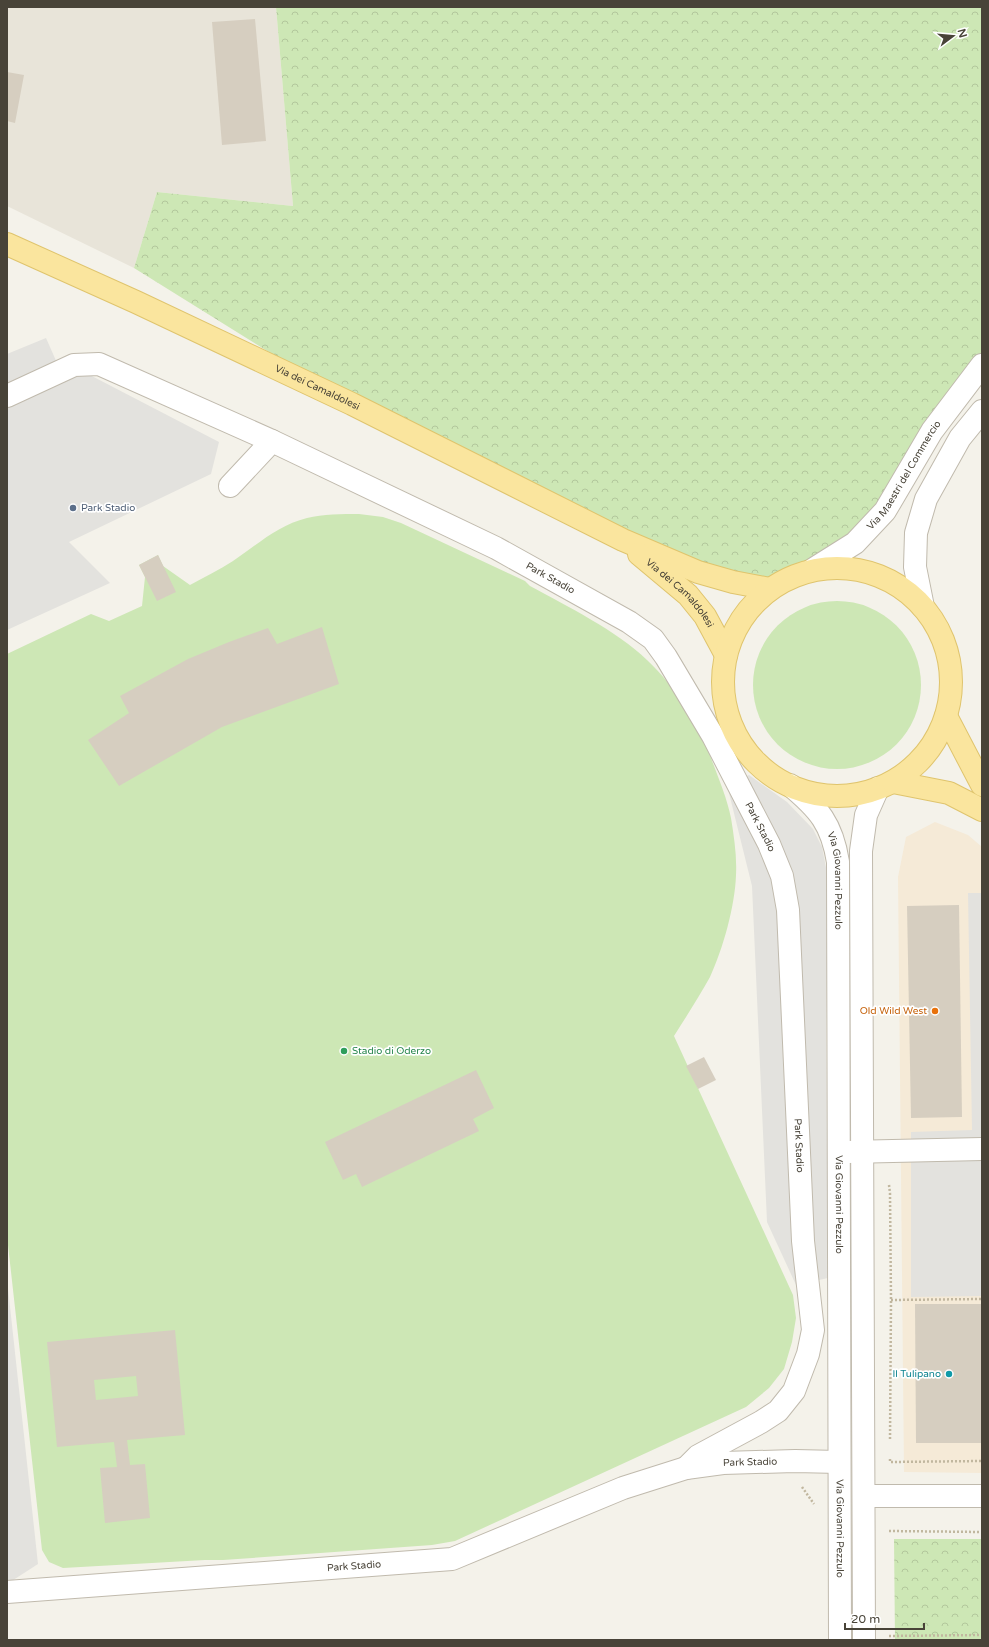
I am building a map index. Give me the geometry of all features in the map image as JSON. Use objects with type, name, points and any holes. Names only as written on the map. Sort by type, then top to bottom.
[{"type":"main road","name":"Via dei Camaldolesi","points":[[7,244],[136,302],[352,404],[623,540],[698,572],[734,582],[770,589]]},
{"type":"main road","name":"Via dei Camaldolesi","points":[[623,540],[688,595],[705,616],[726,654]]},
{"type":"main road","points":[[842,568],[872,573],[900,587],[923,607],[939,631],[949,659],[951,687],[946,716],[934,742],[916,764],[886,785],[868,792],[841,796],[806,792],[774,778],[748,754],[730,724],[723,690],[726,654],[735,629],[750,607],[770,589],[790,578],[812,570],[842,568]]},
{"type":"main road","points":[[946,716],[982,786]]},
{"type":"main road","points":[[886,785],[949,793],[982,810]]},
{"type":"street","name":"Park Stadio","points":[[7,396],[74,365],[99,364],[272,441],[496,548],[629,622],[653,639],[666,657],[713,736],[770,844],[782,876],[788,910],[803,1242],[813,1330],[808,1354],[794,1391],[778,1410],[761,1422],[698,1456],[686,1468]]},
{"type":"street","name":"Via Maestri del Commercio","points":[[812,570],[855,543],[884,511],[932,431],[982,365]]},
{"type":"street","points":[[923,607],[915,567],[916,533],[926,499],[960,438],[982,411]]},
{"type":"street","points":[[230,486],[272,441]]},
{"type":"street","name":"Via Giovanni Pezzulo","points":[[790,785],[813,804],[826,823],[835,843],[838,862],[840,1640]]},
{"type":"street","points":[[864,1640],[861,850],[866,815],[886,785]]},
{"type":"street","points":[[839,1152],[982,1149]]},
{"type":"street","name":"Park Stadio","points":[[7,1592],[452,1559],[624,1488],[686,1468],[723,1463],[795,1461],[839,1462]]},
{"type":"street","points":[[864,1496],[982,1496]]},
{"type":"path","points":[[888,1181],[890,1193],[891,1300],[890,1446]]},
{"type":"path","points":[[891,1300],[982,1299]]},
{"type":"path","points":[[890,1454],[890,1462],[982,1461]]},
{"type":"path","points":[[888,1537],[888,1531],[982,1532]]},
{"type":"path","points":[[888,1628],[888,1640]]},
{"type":"path","points":[[888,1636],[982,1636]]},
{"type":"shaded area","points":[[7,7],[276,7],[293,206],[157,192],[134,268],[7,206]]},
{"type":"shaded area","name":"Park Stadio","points":[[46,338],[65,381],[86,373],[219,442],[211,474],[69,542],[110,583],[7,630],[7,354]]},
{"type":"shaded area","points":[[749,775],[787,802],[813,829],[822,847],[828,878],[826,1034],[828,1278],[796,1285],[767,1222],[752,886],[727,785]]},
{"type":"shaded area","points":[[935,822],[968,835],[982,847],[982,1473],[904,1472],[898,877],[906,837]]},
{"type":"shaded area","points":[[968,893],[982,893],[982,1296],[911,1297],[911,1132],[972,1130]]},
{"type":"shaded area","points":[[7,1279],[38,1564],[7,1584]]},
{"type":"green space","points":[[276,7],[982,7],[982,365],[898,487],[812,570],[790,578],[770,589],[734,582],[352,404],[134,268],[157,192],[293,206]]},
{"type":"green space","name":"Stadio di Oderzo","points":[[359,514],[383,517],[401,523],[525,581],[530,586],[607,629],[635,649],[657,670],[676,693],[699,731],[711,758],[731,818],[736,854],[735,887],[728,927],[715,966],[706,984],[674,1036],[793,1295],[796,1318],[792,1342],[784,1369],[769,1388],[746,1407],[455,1541],[432,1545],[223,1560],[63,1568],[49,1562],[42,1550],[7,1236],[7,654],[91,614],[109,621],[142,606],[145,577],[139,565],[158,555],[163,566],[190,585],[233,561],[277,530],[296,521],[319,516]]},
{"type":"green space","points":[[829,601],[845,601],[869,607],[877,611],[890,620],[902,632],[915,653],[921,677],[921,693],[915,717],[907,732],[890,750],[869,763],[845,769],[829,769],[805,763],[790,755],[767,732],[759,717],[753,693],[753,677],[759,653],[767,638],[790,615],[805,607]]},
{"type":"green space","points":[[894,1539],[982,1539],[982,1640],[895,1640]]},
{"type":"building","points":[[255,19],[266,141],[222,145],[212,22]]},
{"type":"building","points":[[7,72],[24,75],[15,123],[7,121]]},
{"type":"building","points":[[158,555],[176,592],[157,601],[139,565]]},
{"type":"building","points":[[322,627],[339,684],[222,727],[119,786],[88,740],[129,713],[120,696],[188,659],[268,628],[277,644]]},
{"type":"building","name":"Old Wild West","points":[[959,905],[962,1117],[911,1118],[907,906]]},
{"type":"building","points":[[704,1057],[716,1080],[698,1089],[686,1066]]},
{"type":"building","points":[[476,1070],[494,1108],[473,1119],[479,1131],[362,1187],[356,1174],[343,1180],[325,1142]]},
{"type":"building","name":"Il Tulipano","points":[[915,1304],[982,1304],[982,1443],[916,1443]]},
{"type":"building","points":[[175,1330],[185,1435],[127,1440],[130,1465],[145,1464],[150,1518],[105,1523],[100,1468],[117,1467],[114,1442],[57,1447],[47,1342]],"holes":[[[136,1376],[138,1396],[96,1400],[94,1380]]]},
{"type":"place","name":"Park Stadio","points":[[73,508]]},
{"type":"place","name":"Old Wild West","points":[[935,1011]]},
{"type":"place","name":"Stadio di Oderzo","points":[[344,1051]]},
{"type":"place","name":"Il Tulipano","points":[[949,1374]]}]
